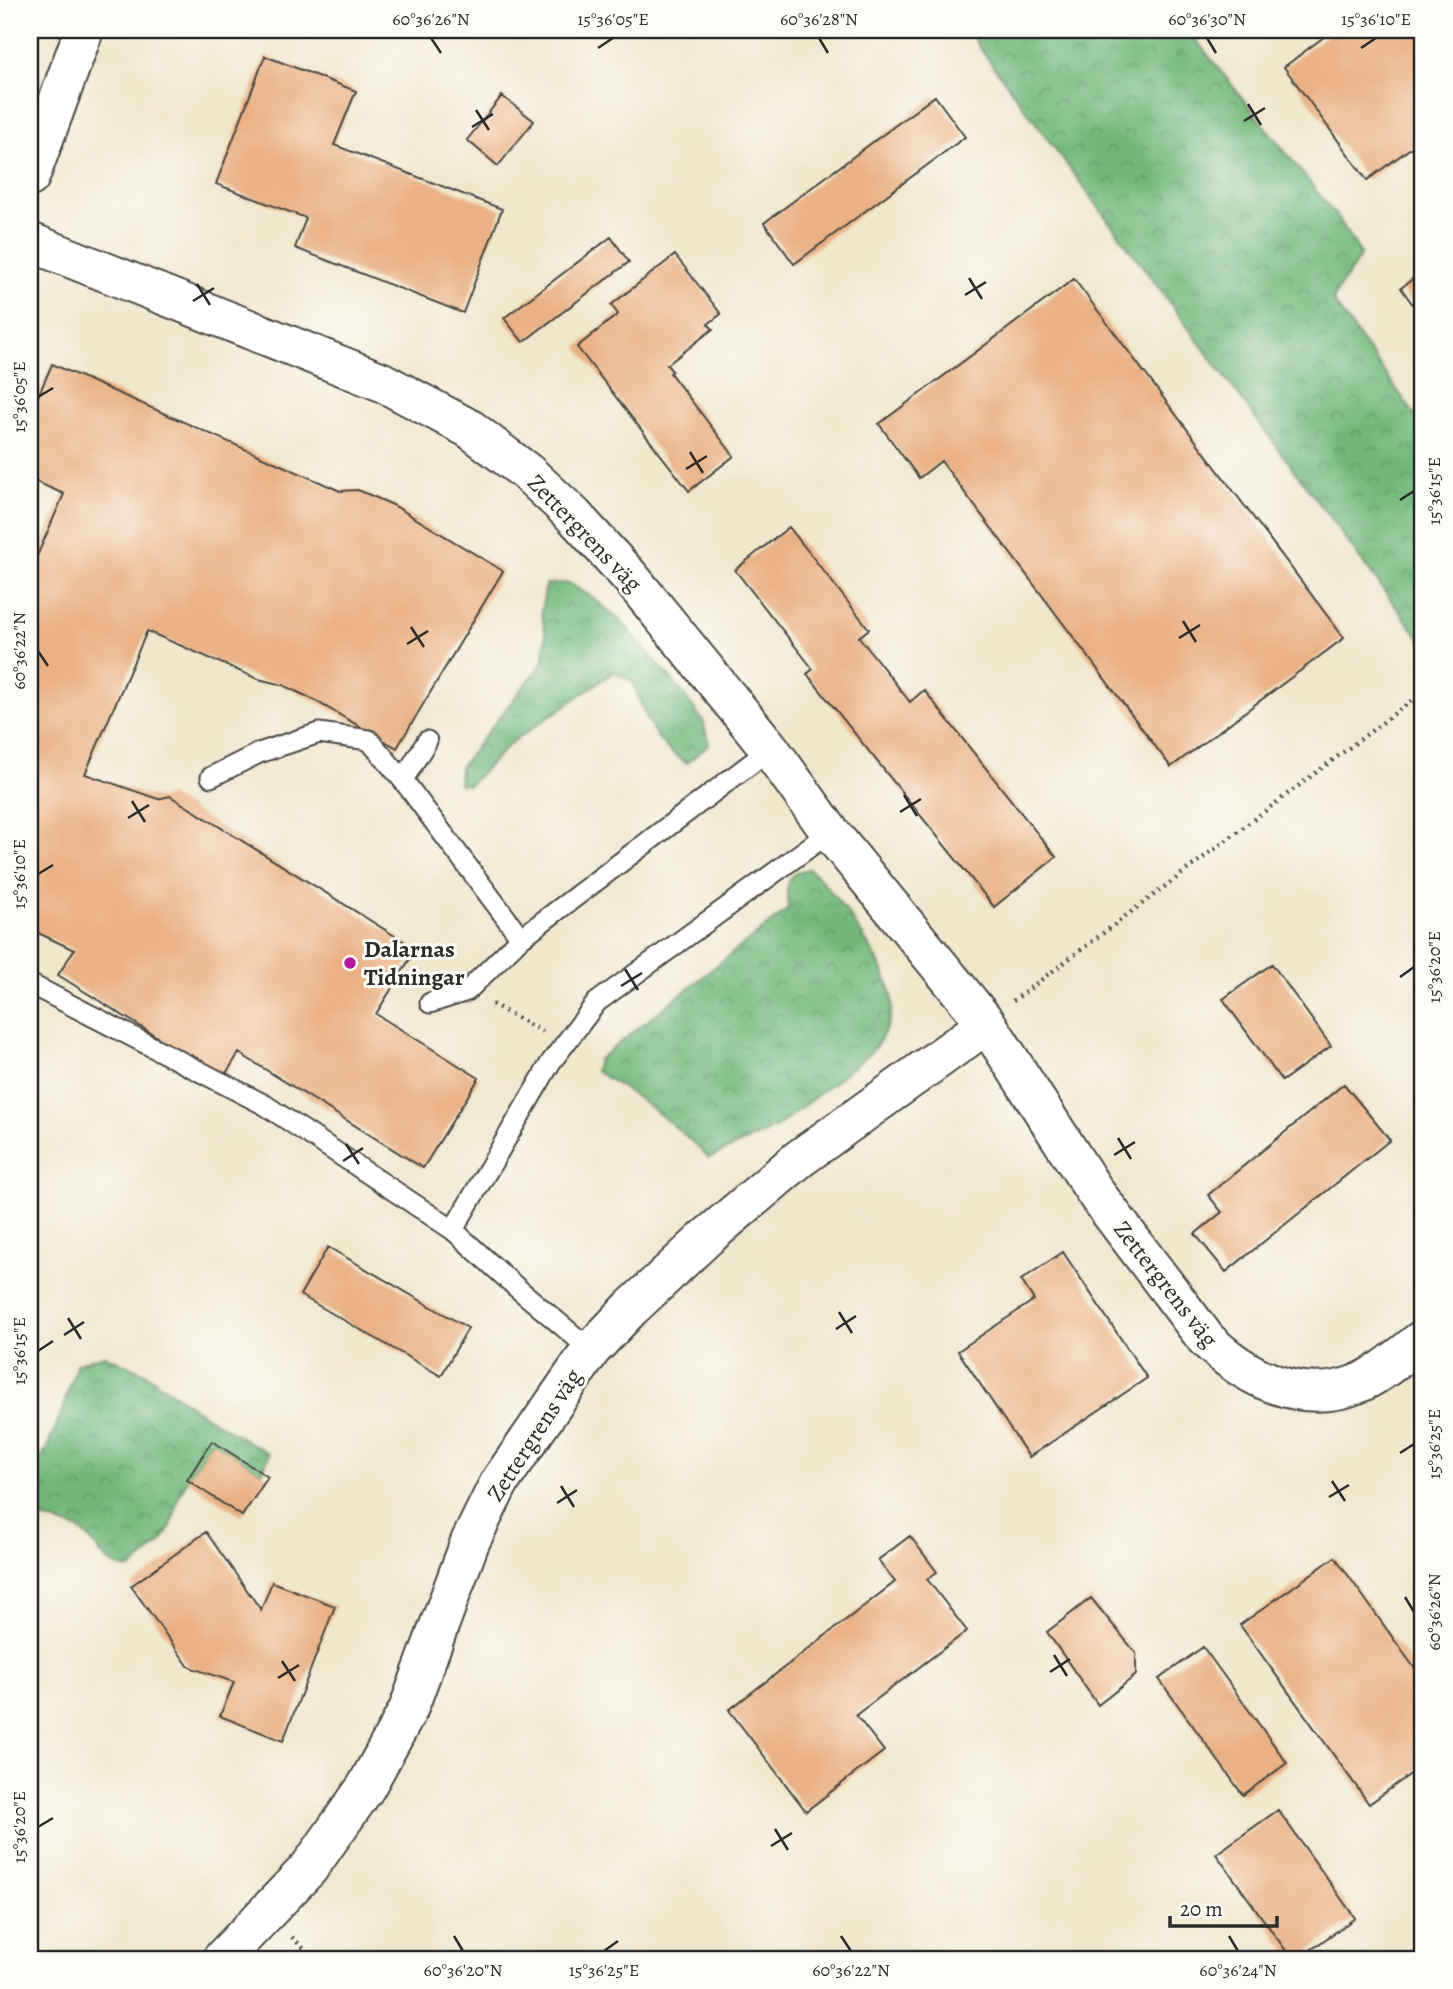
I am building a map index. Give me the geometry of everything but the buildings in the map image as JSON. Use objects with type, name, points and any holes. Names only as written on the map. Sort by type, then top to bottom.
[{"type":"street","points":[[30,177],[84,30]]},
{"type":"street","name":"Zettergrens väg","points":[[30,242],[382,382],[470,429],[528,472],[574,516],[630,577],[770,749],[830,832],[987,1024],[1097,1195],[1206,1339],[1226,1359],[1246,1372],[1276,1385],[1308,1392],[1334,1391],[1359,1383],[1423,1339]]},
{"type":"street","name":"Zettergrens väg","points":[[222,1959],[309,1868],[366,1787],[408,1710],[470,1542],[499,1483],[591,1350],[631,1308],[706,1238],[799,1159],[987,1024]]},
{"type":"lane","points":[[211,777],[259,753],[319,733],[369,740],[403,780],[520,938]]},
{"type":"lane","points":[[403,780],[426,741]]},
{"type":"lane","points":[[430,1003],[467,991],[520,938],[770,749]]},
{"type":"lane","points":[[453,1230],[551,1062],[597,1002],[830,832]]},
{"type":"lane","points":[[30,984],[265,1105],[453,1230],[591,1350]]},
{"type":"path","points":[[987,1024],[1034,984],[1423,692]]},
{"type":"path","points":[[467,991],[565,1044]]},
{"type":"green space","points":[[970,30],[1188,30],[1338,218],[1361,254],[1333,301],[1423,426],[1423,643],[977,44]]},
{"type":"green space","points":[[569,583],[592,597],[620,620],[679,688],[703,721],[709,744],[687,763],[675,756],[652,728],[632,681],[614,672],[511,743],[469,785],[459,784],[460,767],[543,662],[546,635],[541,612],[546,584]]},
{"type":"green space","points":[[809,869],[846,910],[882,969],[892,1000],[889,1022],[869,1054],[777,1127],[709,1158],[655,1111],[595,1071],[598,1060],[788,909],[787,888],[790,878]]},
{"type":"green space","points":[[104,1355],[143,1372],[204,1415],[269,1454],[262,1473],[212,1441],[187,1480],[178,1498],[172,1524],[160,1544],[130,1569],[119,1567],[105,1559],[86,1535],[71,1526],[42,1518],[30,1529],[30,1473],[52,1436],[77,1363]]},
{"type":"place","name":"Dalarnas Tidningar","points":[[350,963]]}]
